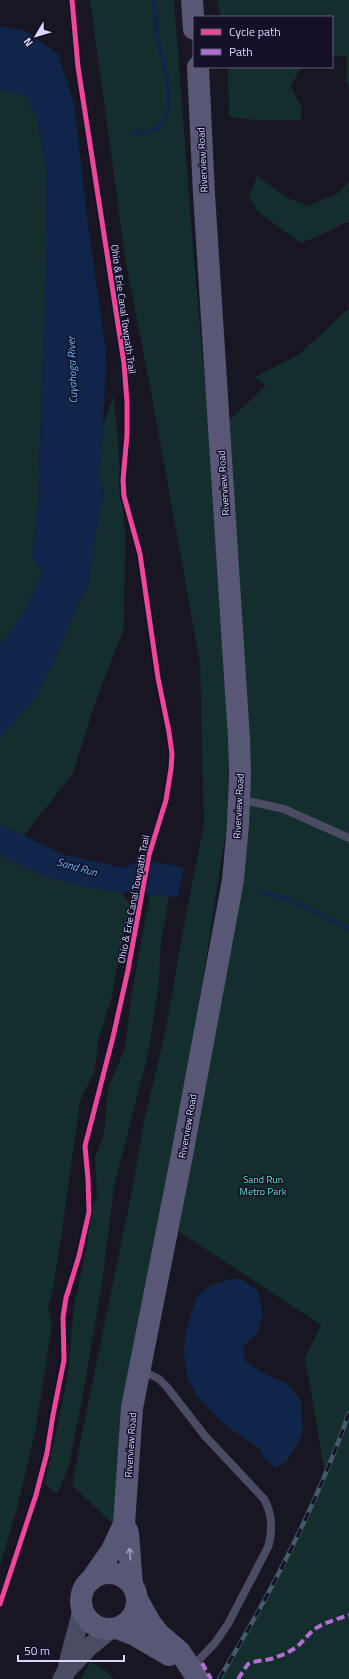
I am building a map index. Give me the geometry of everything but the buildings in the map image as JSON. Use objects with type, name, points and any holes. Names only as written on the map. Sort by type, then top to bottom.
[{"type":"main road","points":[[192,0],[193,16]]},
{"type":"main road","name":"Riverview Road","points":[[91,1580],[112,1550],[124,1524],[132,1408],[141,1370],[181,1163],[233,880],[239,799],[238,731],[204,194],[198,74]]},
{"type":"main road","name":"Riverview Road","points":[[124,1524],[128,1533],[135,1592]]},
{"type":"main road","points":[[135,1592],[134,1614],[124,1625],[114,1628],[104,1628],[90,1621],[82,1607],[83,1592],[91,1580],[99,1575],[108,1573],[117,1574],[126,1578],[135,1592],[151,1624],[160,1635],[180,1652],[194,1674]]},
{"type":"main road","points":[[114,1628],[135,1635],[194,1674]]},
{"type":"street","points":[[64,1675],[79,1627],[82,1607]]},
{"type":"street","points":[[64,1675],[93,1644],[114,1628]]},
{"type":"lane","points":[[239,799],[284,809],[349,838]]},
{"type":"lane","points":[[141,1370],[158,1379],[167,1387],[205,1436],[259,1493],[266,1504],[272,1520],[271,1535],[268,1546],[228,1624],[194,1674]]},
{"type":"green space","points":[[90,0],[174,0],[192,235],[219,548],[228,747],[228,817],[201,992],[113,1524],[72,1485],[133,1186],[143,1126],[165,1033],[204,824],[200,663],[153,402],[126,263]]},
{"type":"green space","points":[[217,0],[349,0],[349,88],[346,80],[347,56],[333,57],[333,16],[221,16]]},
{"type":"green space","points":[[228,68],[302,68],[299,70],[291,87],[301,107],[301,120],[256,120],[229,117]]},
{"type":"green space","points":[[0,89],[24,95],[37,119],[46,167],[47,243],[38,501],[32,557],[43,572],[25,610],[0,645]]},
{"type":"green space","points":[[257,176],[288,198],[308,206],[340,192],[349,180],[349,221],[301,243],[258,212],[249,197]]},
{"type":"green space","name":"Sand Run Metro Park","points":[[349,308],[349,1679],[221,1679],[220,1677],[246,1635],[279,1575],[325,1474],[305,1358],[321,1325],[169,1225],[233,880],[219,429],[266,386],[255,377],[300,354]]},
{"type":"green space","points":[[114,395],[125,534],[124,628],[94,706],[73,773],[24,836],[0,824],[0,739],[35,698],[55,658],[89,582],[98,520],[104,492],[99,480],[103,426]]},
{"type":"green space","points":[[0,855],[40,875],[88,887],[122,892],[131,906],[111,1000],[98,1041],[95,1070],[80,1101],[60,1246],[52,1294],[48,1306],[52,1326],[35,1433],[17,1508],[0,1566]]},
{"type":"green space","points":[[150,895],[169,896],[161,939],[159,981],[148,1055],[114,1186],[101,1290],[84,1389],[69,1465],[57,1494],[45,1484],[68,1375],[74,1305],[88,1242],[87,1220],[97,1196],[95,1158],[104,1135],[108,1088],[125,1048],[132,991]]},
{"type":"green space","points":[[90,1662],[105,1670],[114,1679],[81,1679]]},
{"type":"water","name":"Cuyahoga River","points":[[0,26],[26,31],[58,54],[74,103],[88,224],[106,352],[99,480],[104,492],[98,520],[90,579],[55,658],[35,698],[0,739],[0,645],[25,610],[43,572],[32,557],[38,501],[47,243],[46,167],[37,119],[24,95],[0,89]]},
{"type":"water","points":[[0,824],[62,854],[124,868],[142,860],[184,867],[178,897],[118,892],[88,887],[40,875],[0,855]]},
{"type":"water","points":[[229,1279],[241,1279],[258,1291],[263,1315],[257,1333],[243,1347],[245,1361],[267,1375],[287,1383],[301,1401],[303,1434],[287,1461],[276,1468],[265,1459],[259,1448],[230,1429],[213,1413],[197,1396],[187,1377],[184,1357],[185,1334],[196,1298],[210,1285]]},
{"type":"waterway","points":[[132,133],[148,132],[158,128],[166,116],[169,106],[168,82],[157,36],[153,0]]},
{"type":"waterway","name":"Sand Run","points":[[259,891],[293,901],[349,929]]},
{"type":"railway","points":[[219,1679],[274,1583],[291,1550],[322,1482],[349,1413]]},
{"type":"marked path","points":[[238,1679],[248,1664],[285,1654],[297,1647],[313,1630],[323,1624],[349,1615]]},
{"type":"marked path","points":[[202,1663],[211,1679]]},
{"type":"cycle path","name":"Ohio & Erie Canal Towpath Trail","points":[[0,1604],[36,1495],[47,1453],[64,1360],[63,1317],[66,1298],[79,1256],[89,1212],[85,1146],[113,1037],[128,970],[149,855],[166,800],[172,754],[158,678],[140,554],[124,496],[123,480],[127,435],[127,402],[124,363],[78,67],[72,0]]}]
